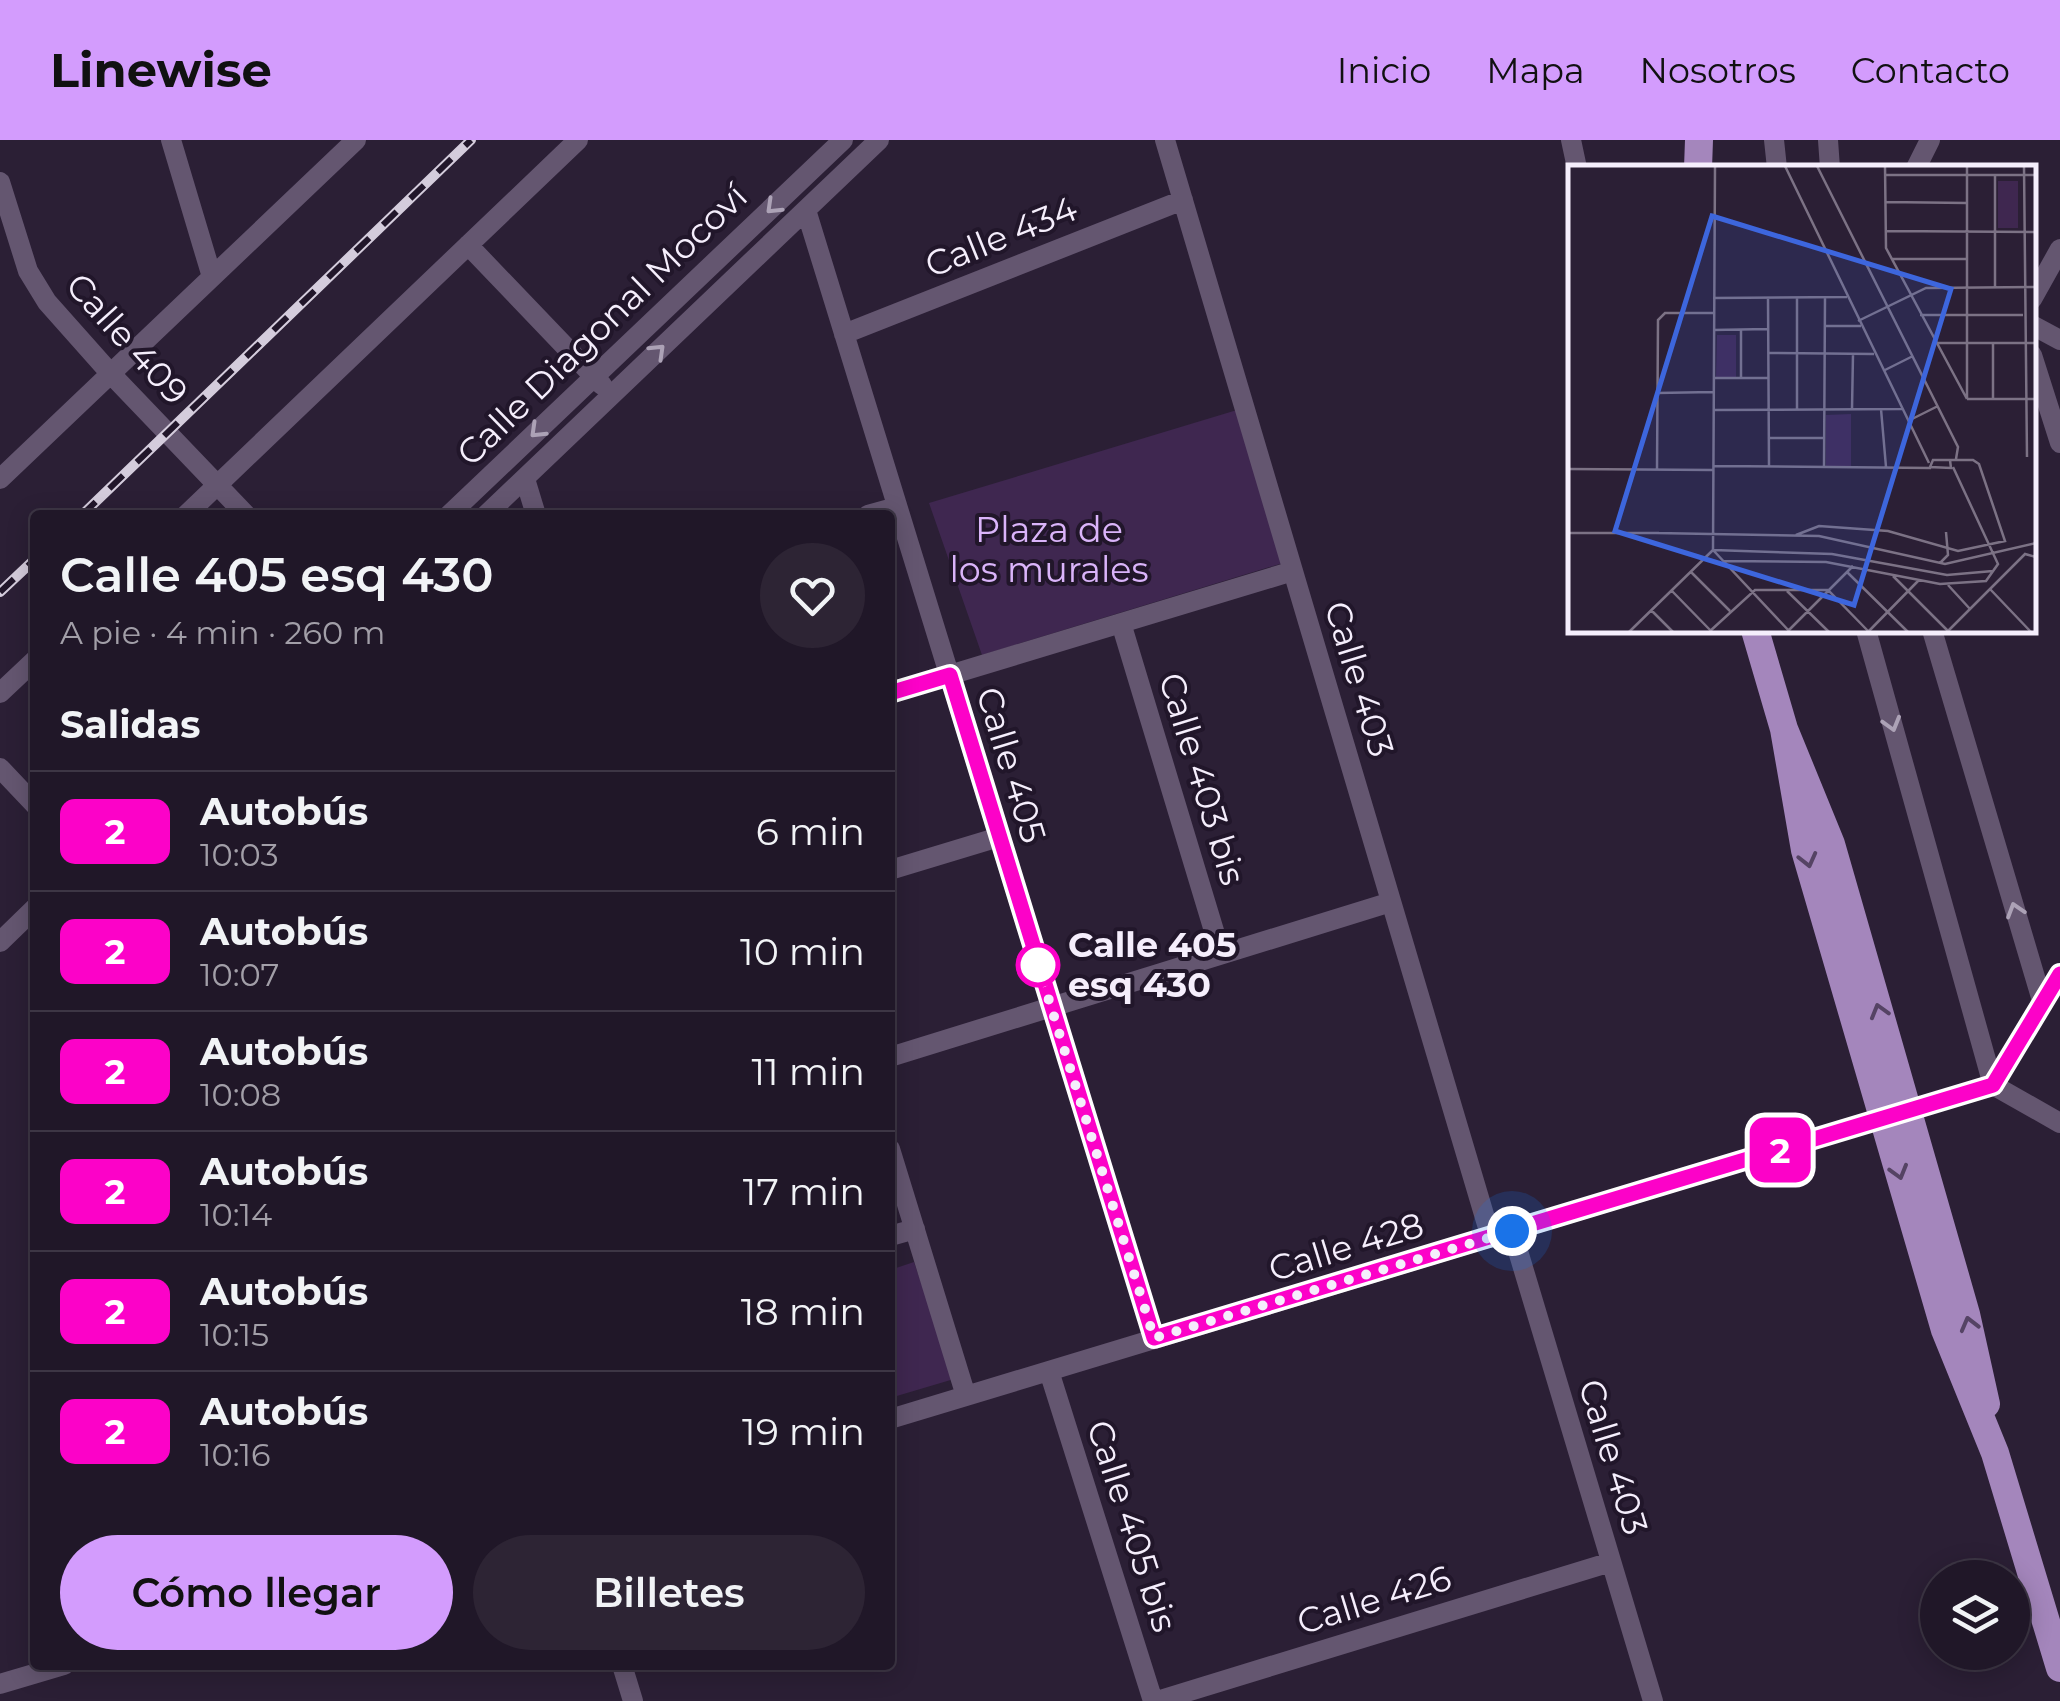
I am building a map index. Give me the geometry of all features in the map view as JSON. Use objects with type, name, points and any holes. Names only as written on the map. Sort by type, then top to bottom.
[{"type":"main road","points":[[1698,165],[1699,140]]},
{"type":"main road","points":[[1756,632],[1784,729],[1831,844],[1896,1115],[1974,1345],[1995,1453],[2060,1668]]},
{"type":"street","points":[[170,140],[212,277]]},
{"type":"street","points":[[0,479],[355,140]]},
{"type":"street","points":[[191,510],[578,140]]},
{"type":"street","name":"Calle 403","points":[[1165,140],[1491,1238]]},
{"type":"street","points":[[1571,140],[1576,165]]},
{"type":"street","points":[[1774,140],[1777,165]]},
{"type":"street","points":[[1828,140],[1830,165]]},
{"type":"street","points":[[1918,165],[1930,140]]},
{"type":"street","name":"Calle Diagonal Mocoví","points":[[491,510],[806,210],[859,144]]},
{"type":"street","name":"Calle Diagonal Mocoví","points":[[455,510],[594,377],[859,144]]},
{"type":"street","name":"Calle 409","points":[[0,182],[28,271],[47,302],[241,510]]},
{"type":"street","name":"Calle 434","points":[[844,334],[1183,200]]},
{"type":"street","name":"Calle 405","points":[[806,210],[1154,1338]]},
{"type":"street","points":[[468,245],[612,396]]},
{"type":"street","points":[[2035,294],[2060,249]]},
{"type":"street","points":[[2035,327],[2060,340]]},
{"type":"street","points":[[2035,365],[2060,444]]},
{"type":"street","points":[[525,479],[534,510]]},
{"type":"street","points":[[884,510],[897,506]]},
{"type":"street","points":[[895,692],[1293,572]]},
{"type":"street","name":"Calle 403 bis","points":[[1121,624],[1221,954]]},
{"type":"street","points":[[1867,632],[1993,1085],[2060,1122]]},
{"type":"street","points":[[1933,632],[2042,1004]]},
{"type":"street","points":[[0,693],[30,665]]},
{"type":"street","points":[[0,768],[30,800]]},
{"type":"street","points":[[895,868],[999,836]]},
{"type":"street","points":[[895,1055],[1391,902]]},
{"type":"street","points":[[0,942],[30,913]]},
{"type":"street","points":[[1993,1085],[2060,974]]},
{"type":"street","name":"Calle 428","points":[[895,1417],[1993,1085]]},
{"type":"street","points":[[895,1165],[966,1396]]},
{"type":"street","points":[[895,1234],[915,1228]]},
{"type":"street","name":"Calle 403","points":[[1512,1231],[1653,1701]]},
{"type":"street","name":"Calle 405 bis","points":[[1049,1371],[1155,1701]]},
{"type":"street","name":"Calle 426","points":[[1155,1701],[1611,1562]]},
{"type":"street","points":[[0,1684],[47,1670]]},
{"type":"street","points":[[624,1670],[633,1701]]},
{"type":"green space","name":"Plaza de los murales","points":[[1237,410],[1283,563],[982,655],[929,503]]},
{"type":"green space","points":[[914,1262],[954,1379],[895,1397],[895,1268]]},
{"type":"railway","points":[[87,510],[471,140]]},
{"type":"railway","points":[[0,592],[30,564]]},
{"type":"bus line","name":"2","points":[[895,692],[950,675],[1154,1338],[1993,1085],[2060,974]]},
{"type":"place","name":"Calle 405 esq 430","points":[[1038,965]]},
{"type":"route","points":[[1038,965],[1154,1338],[1512,1231]]}]
